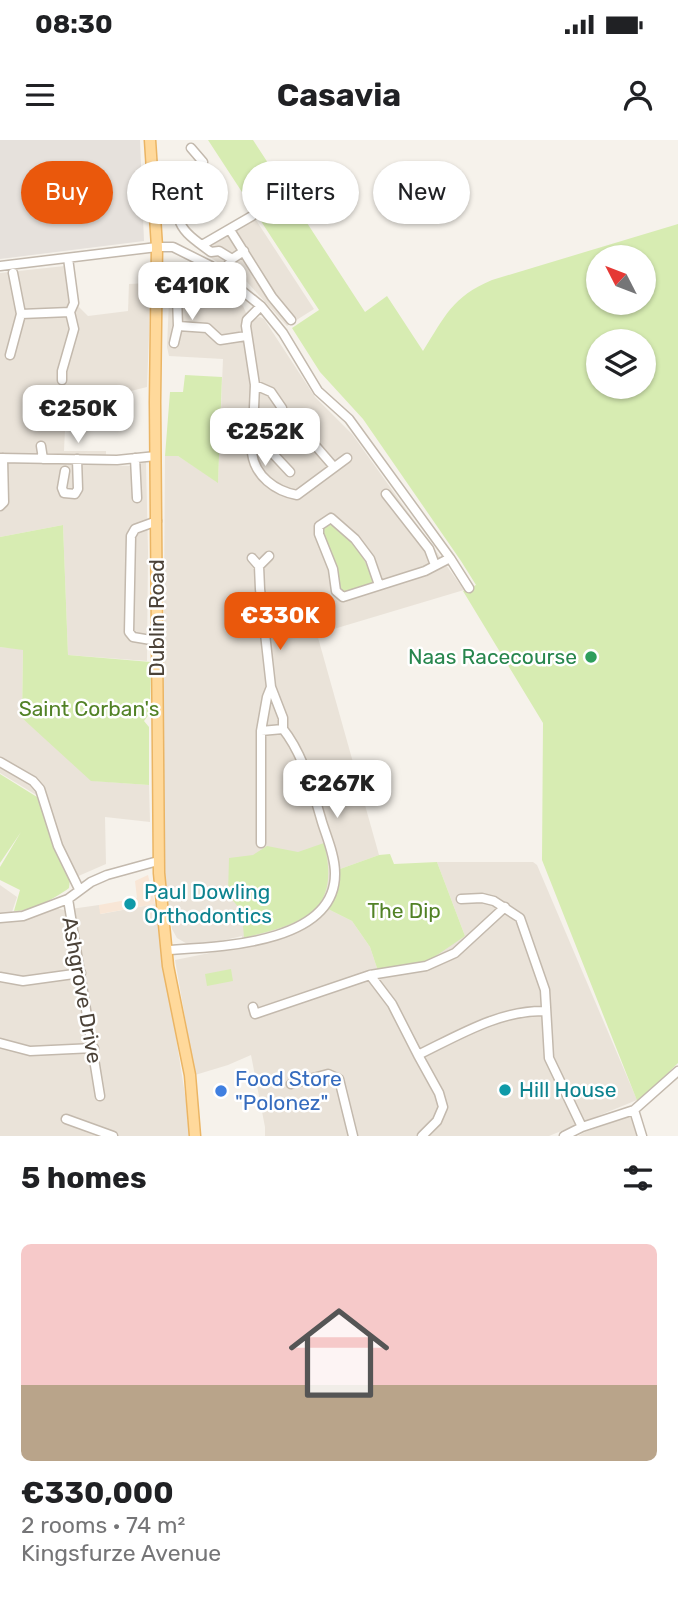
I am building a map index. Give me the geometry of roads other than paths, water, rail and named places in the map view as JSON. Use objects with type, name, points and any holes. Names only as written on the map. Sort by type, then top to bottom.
[{"type":"main road","name":"Dublin Road","points":[[150,140],[157,247],[158,861],[167,950],[190,1075],[195,1136]]},
{"type":"street","points":[[191,148],[203,162],[180,181],[177,208],[179,223],[187,234],[202,246],[211,252],[219,251],[232,259]]},
{"type":"street","points":[[202,246],[242,222]]},
{"type":"street","points":[[230,230],[290,316]]},
{"type":"street","points":[[0,266],[173,247],[185,251],[222,274],[261,306],[283,333],[318,391],[349,419],[469,588]]},
{"type":"street","points":[[222,274],[232,259],[244,251]]},
{"type":"street","points":[[62,380],[74,329],[70,312],[75,303],[68,258]]},
{"type":"street","points":[[10,355],[21,314],[13,273]]},
{"type":"street","points":[[174,343],[178,326],[177,297]]},
{"type":"street","points":[[261,306],[247,320],[246,336],[254,365],[252,439],[254,464],[259,475],[287,493],[297,495],[347,458]]},
{"type":"street","points":[[21,314],[70,312]]},
{"type":"street","points":[[178,326],[207,328],[220,340],[246,336]]},
{"type":"street","points":[[255,385],[265,388],[276,405]]},
{"type":"street","points":[[301,429],[309,444],[334,467]]},
{"type":"street","points":[[252,439],[262,442],[284,470]]},
{"type":"street","points":[[41,446],[43,459]]},
{"type":"street","points":[[0,506],[4,502],[1,458],[156,456]]},
{"type":"street","points":[[135,458],[137,498]]},
{"type":"street","points":[[65,471],[62,488],[64,493],[75,494],[78,489],[77,459]]},
{"type":"street","points":[[386,494],[429,550],[435,565]]},
{"type":"street","points":[[379,585],[370,559],[355,539],[331,518],[319,526],[319,534],[333,569],[339,595],[343,597],[425,571],[450,558]]},
{"type":"street","points":[[157,521],[135,529],[131,536],[130,632],[133,637],[157,640]]},
{"type":"street","points":[[259,565],[268,556]]},
{"type":"street","points":[[167,950],[238,945],[296,929],[318,912],[330,895],[335,876],[332,855],[318,808],[293,741],[283,729],[283,718],[271,687],[259,565],[252,558]]},
{"type":"street","points":[[261,843],[261,731],[271,687]]},
{"type":"street","points":[[261,731],[283,729]]},
{"type":"street","points":[[0,762],[33,781],[40,789],[58,846],[79,889]]},
{"type":"street","name":"Ashgrove Drive","points":[[100,1096],[68,899],[79,889],[107,875],[158,861]]},
{"type":"street","points":[[461,899],[482,898],[505,907],[520,918],[545,990],[549,1058],[582,1127]]},
{"type":"street","points":[[0,918],[23,916],[68,899]]},
{"type":"street","points":[[253,1007],[255,1014],[370,975],[426,966],[455,953],[481,932],[505,907]]},
{"type":"street","points":[[0,977],[23,981],[81,973]]},
{"type":"street","points":[[370,975],[392,1004],[439,1093],[443,1107],[437,1121],[422,1136]]},
{"type":"street","points":[[418,1055],[488,1022],[524,1010],[545,1011]]},
{"type":"street","points":[[0,1044],[30,1051],[94,1048]]},
{"type":"street","points":[[564,1136],[582,1127],[634,1110],[678,1070]]},
{"type":"street","points":[[292,1084],[328,1074],[339,1079],[350,1135]]},
{"type":"street","points":[[634,1110],[642,1136]]},
{"type":"street","points":[[66,1119],[113,1136]]},
{"type":"place","name":"Naas Racecourse","points":[[591,657]]},
{"type":"place","name":"Paul Dowling Orthodontics","points":[[130,904]]},
{"type":"place","name":"Hill House","points":[[505,1090]]},
{"type":"place","name":"Food Store \"Polonez\"","points":[[221,1091]]},
{"type":"park label","name":"Saint Corban's","points":[[89,709]]},
{"type":"park label","name":"The Dip","points":[[404,911]]}]
